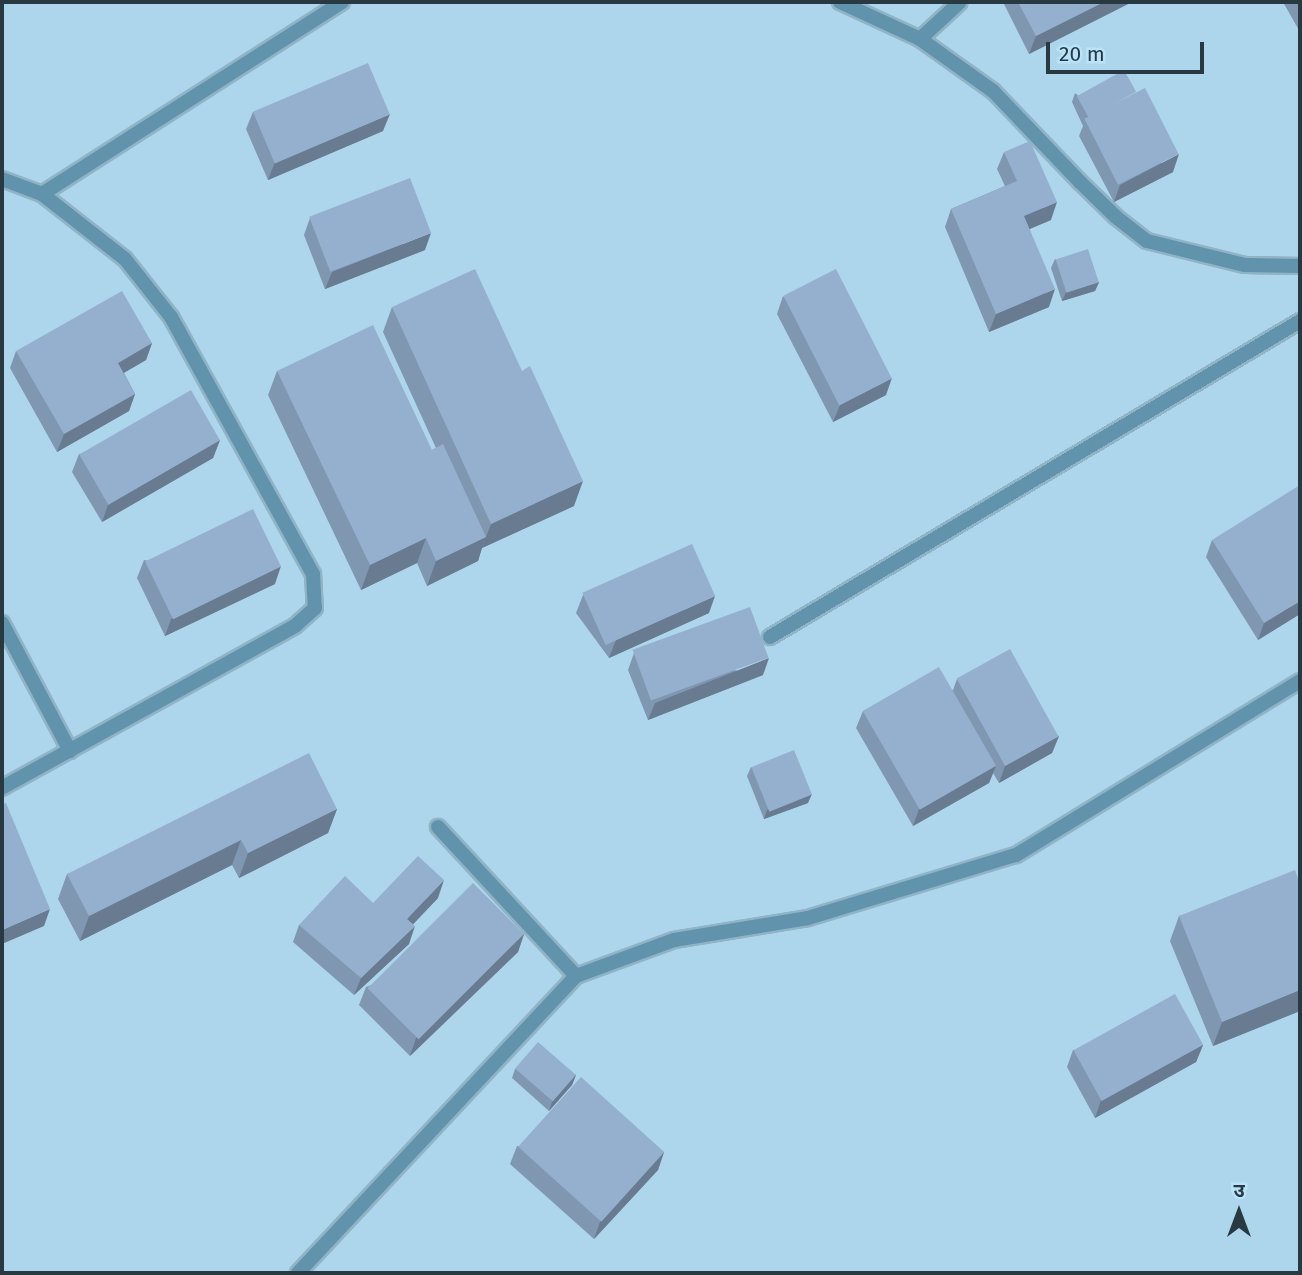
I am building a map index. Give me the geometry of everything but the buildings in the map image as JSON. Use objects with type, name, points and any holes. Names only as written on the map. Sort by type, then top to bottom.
[{"type":"street","points":[[42,194],[342,2]]},
{"type":"street","points":[[840,2],[920,39],[993,91],[1116,217],[1147,240],[1245,265],[1300,266]]},
{"type":"street","points":[[920,39],[960,2]]},
{"type":"street","points":[[2,179],[42,194],[125,259],[171,317],[313,574],[315,608],[295,626],[2,788]]},
{"type":"street","points":[[770,637],[1300,321]]},
{"type":"street","points":[[2,622],[70,751]]},
{"type":"street","points":[[298,1273],[576,976],[674,940],[808,918],[1016,855],[1300,681]]},
{"type":"street","points":[[438,827],[576,976]]}]
